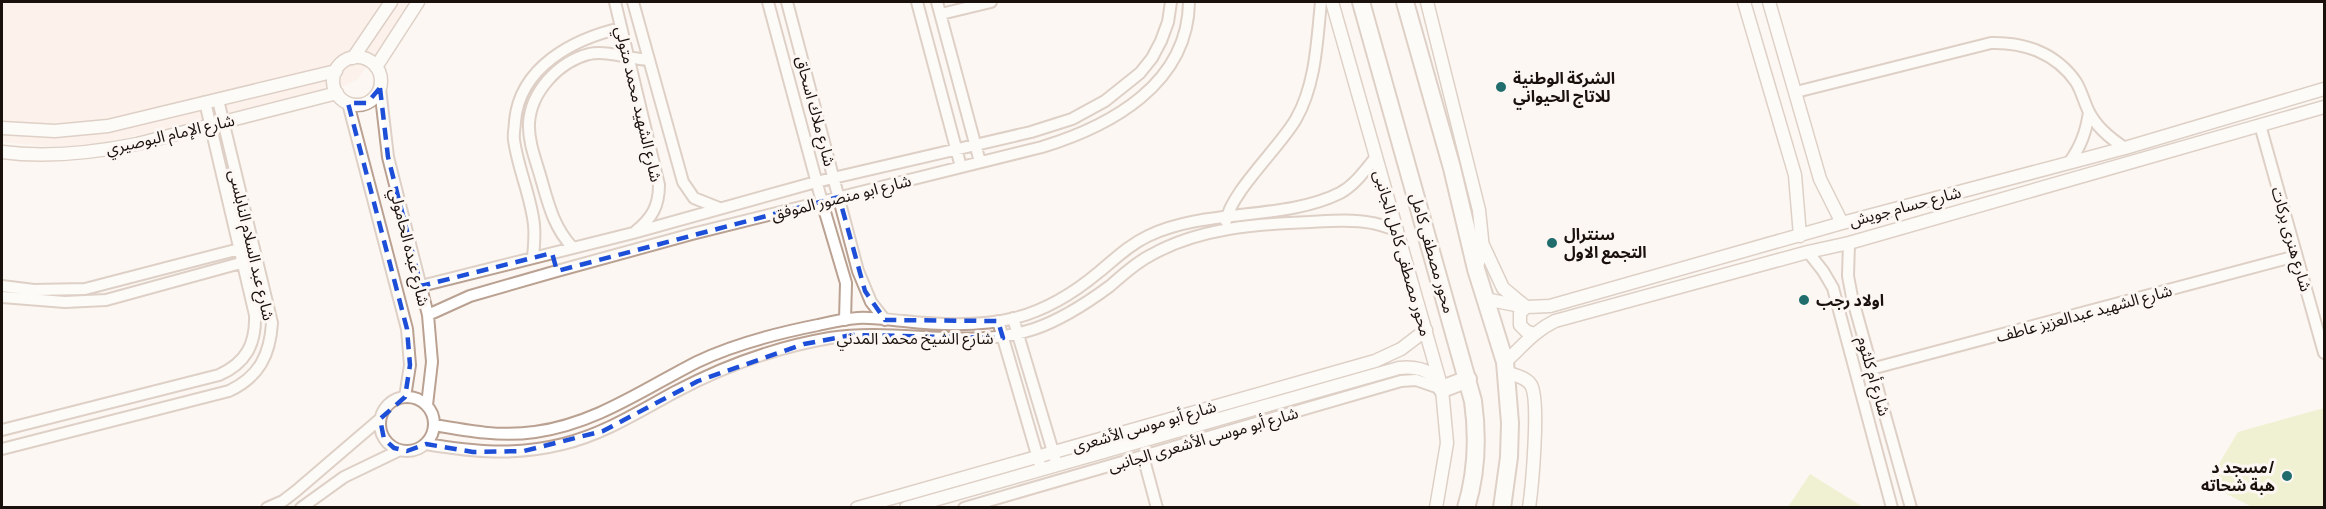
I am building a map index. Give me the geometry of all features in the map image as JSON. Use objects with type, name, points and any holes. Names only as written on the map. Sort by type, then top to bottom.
[{"type":"main road","name":"محور مصطفى كامل","points":[[1362,2],[1468,379],[1476,424],[1476,447],[1473,481],[1466,507]]},
{"type":"main road","points":[[1405,2],[1452,168],[1476,270],[1505,367],[1510,415],[1509,457],[1502,507]]},
{"type":"main road","points":[[1442,389],[1468,379]]},
{"type":"street","points":[[353,58],[391,2]]},
{"type":"street","points":[[376,66],[418,2]]},
{"type":"street","name":"شارع الشهيد محمد متولي","points":[[615,2],[659,185],[657,206],[652,215],[633,234]]},
{"type":"street","name":"شارع الشهيد محمد متولي","points":[[633,2],[683,182],[694,198],[719,208]]},
{"type":"street","name":"شارع ملاك اسحاق","points":[[768,2],[846,284],[845,320]]},
{"type":"street","name":"شارع ملاك اسحاق","points":[[787,2],[865,291],[885,320]]},
{"type":"street","points":[[918,2],[961,167]]},
{"type":"street","points":[[937,2],[980,162]]},
{"type":"street","points":[[941,14],[991,2]]},
{"type":"street","name":"شارع ابو منصور الموفق","points":[[421,286],[633,234],[816,182],[1052,126],[1091,110],[1140,73],[1152,58],[1168,22],[1171,2]]},
{"type":"street","name":"شارع ابو منصور الموفق","points":[[428,315],[470,296],[557,271],[692,234],[1042,147],[1088,132],[1139,100],[1167,71],[1176,55],[1187,23],[1189,2]]},
{"type":"street","points":[[1224,230],[1227,216],[1236,197],[1297,118],[1311,78],[1321,2]]},
{"type":"street","name":"محور مصطفى كامل الجانبى","points":[[1332,2],[1442,389],[1447,443],[1436,507]]},
{"type":"street","points":[[1427,2],[1479,210],[1483,245],[1503,288],[1526,307],[1519,321],[1523,329],[1534,334]]},
{"type":"street","points":[[1744,2],[1795,176],[1800,236]]},
{"type":"street","points":[[1768,2],[1820,179],[1842,223]]},
{"type":"street","points":[[533,257],[533,216],[514,138],[516,109],[524,88],[537,71],[554,56],[576,44],[621,28]]},
{"type":"street","points":[[1796,92],[1991,43],[2007,43],[2039,51],[2066,69],[2076,82],[2089,112],[2099,126],[2125,148]]},
{"type":"street","points":[[573,248],[556,226],[550,212],[530,140],[529,122],[532,107],[550,77],[569,62],[596,54],[649,60]]},
{"type":"street","points":[[353,58],[363,58],[376,66],[381,77],[380,88],[367,103],[348,103],[337,93],[334,82],[336,71],[343,62],[353,58]]},
{"type":"street","name":"شارع الإمام البوصيري","points":[[2,128],[55,131],[108,126],[336,71]]},
{"type":"street","name":"شارع عبده الحامولي","points":[[380,88],[388,157],[428,315],[432,362],[427,405]]},
{"type":"street","name":"شارع حسام جويش","points":[[1485,298],[1526,307],[1550,306],[1842,223],[2125,148],[2325,89]]},
{"type":"street","name":"شارع الإمام البوصيري","points":[[2,152],[51,155],[109,150],[337,93]]},
{"type":"street","name":"شارع عبد السلام النابلسى","points":[[211,101],[253,304],[255,324],[251,347],[246,357],[235,367]]},
{"type":"street","name":"شارع عبده الحامولي","points":[[348,103],[407,329],[410,365],[405,397]]},
{"type":"street","name":"شارع حسام جويش","points":[[1505,367],[1534,334],[1555,321],[1808,252],[1849,243],[2325,107]]},
{"type":"street","points":[[2069,163],[2080,148],[2089,112]]},
{"type":"street","name":"شارع عبد السلام النابلسى","points":[[2,449],[229,391],[245,382],[261,363],[268,351],[272,323],[253,246],[216,124]]},
{"type":"street","name":"شارع هنرى بركات","points":[[2260,125],[2325,353]]},
{"type":"street","name":"شارع الشيخ محمد المدني","points":[[435,425],[473,432],[504,434],[559,428],[596,415],[699,361],[730,349],[781,333],[845,320],[858,318],[948,324],[1013,318],[1064,297],[1122,252],[1148,236],[1169,228],[1227,216],[1271,211],[1341,192],[1354,183],[1376,157]]},
{"type":"street","points":[[1993,183],[1998,201]]},
{"type":"street","points":[[687,217],[692,234]]},
{"type":"street","name":"شارع الشيخ محمد المدني","points":[[426,444],[473,452],[504,453],[564,444],[621,423],[675,392],[733,366],[829,339],[873,335],[925,339],[1003,338],[1018,334],[1063,317],[1110,286],[1149,255],[1195,236],[1262,224],[1332,221],[1371,222],[1396,230]]},
{"type":"street","name":"شارع أم كلثوم","points":[[1849,243],[1848,276],[1871,369],[1911,507]]},
{"type":"street","points":[[1476,270],[1483,245]]},
{"type":"street","points":[[2,286],[34,290],[85,289],[253,246]]},
{"type":"street","name":"شارع أم كلثوم","points":[[1808,252],[1833,288],[1892,507]]},
{"type":"street","points":[[552,253],[557,271]]},
{"type":"street","name":"شارع الشهيد عبدالعزيز عاطف","points":[[1871,369],[2296,256]]},
{"type":"street","points":[[2,297],[56,302],[87,302],[122,297],[256,259]]},
{"type":"street","points":[[1661,274],[1666,291]]},
{"type":"street","points":[[85,289],[87,302]]},
{"type":"street","points":[[1013,318],[1057,465]]},
{"type":"street","points":[[998,321],[1041,469]]},
{"type":"street","name":"شارع أبو موسى الأشعرى","points":[[856,507],[868,499],[1037,456],[1375,361],[1401,349],[1426,330]]},
{"type":"street","points":[[2,430],[219,375],[235,367],[245,382]]},
{"type":"street","name":"شارع أبو موسى الأشعرى","points":[[906,507],[1399,368],[1409,367],[1428,372],[1436,378],[1442,389]]},
{"type":"street","points":[[1505,367],[1525,379],[1533,391],[1534,459],[1529,507]]},
{"type":"street","name":"شارع أبو موسى الأشعرى الجانبى","points":[[964,507],[1401,381],[1416,380],[1442,389]]},
{"type":"street","points":[[171,387],[176,405]]},
{"type":"street","points":[[267,507],[283,501],[296,491],[380,419],[392,402],[405,397],[421,400],[433,414],[435,425],[426,444],[414,451],[400,450],[384,439],[380,419]]},
{"type":"street","points":[[1875,445],[1892,440]]},
{"type":"street","points":[[301,507],[344,477],[400,450]]},
{"type":"street","points":[[1143,456],[1157,507]]},
{"type":"highlighted area","points":[[380,88],[388,157],[421,286],[552,253],[557,271],[839,197],[865,291],[885,320],[998,321],[1003,338],[852,335],[804,344],[698,381],[603,431],[524,451],[473,452],[426,444],[407,451],[394,448],[384,439],[380,419],[405,397],[410,365],[407,329],[348,103],[367,103]]},
{"type":"shaded area","points":[[2,2],[412,2],[358,79],[346,85],[211,120],[86,146],[41,146],[2,142]]},
{"type":"green space","points":[[2324,408],[2324,507],[2252,507],[2207,484],[2238,432]]},
{"type":"green space","points":[[1810,474],[1863,507],[1788,507]]},
{"type":"place","name":"الشركة الوطنية للاتاج الحيواني","points":[[1501,87]]},
{"type":"place","name":"سنترال التجمع الاول","points":[[1552,243]]},
{"type":"place","name":"اولاد رجب","points":[[1804,300]]},
{"type":"place","name":"مسجد د/ هبة شحاته","points":[[2287,476]]}]
